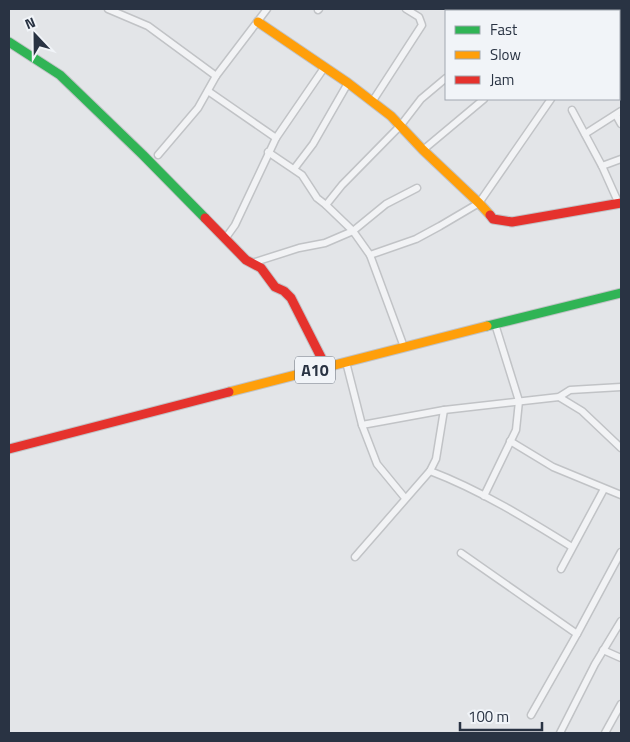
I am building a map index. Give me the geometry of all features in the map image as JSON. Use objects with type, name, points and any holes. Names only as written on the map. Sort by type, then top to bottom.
[{"type":"main road","points":[[258,22],[348,83],[401,124],[423,150],[479,203],[493,219],[512,222],[620,204]]},
{"type":"main road","points":[[9,42],[60,74],[143,155],[225,240],[246,260],[261,268],[275,287],[284,291],[291,298],[326,367]]},
{"type":"main road","name":"A10","points":[[9,449],[621,293]]},
{"type":"street","points":[[108,9],[148,26],[216,76]]},
{"type":"street","points":[[158,155],[198,108],[216,76],[267,9]]},
{"type":"street","points":[[372,102],[422,25],[419,17],[406,9]]},
{"type":"street","points":[[465,9],[470,10]]},
{"type":"street","points":[[225,240],[235,225],[276,138],[324,68]]},
{"type":"street","points":[[326,205],[342,185],[401,124],[421,99],[445,79]]},
{"type":"street","points":[[294,169],[313,144],[348,83]]},
{"type":"street","points":[[208,92],[276,138]]},
{"type":"street","points":[[423,150],[483,100]]},
{"type":"street","points":[[370,255],[416,239],[479,203],[550,100]]},
{"type":"street","points":[[572,110],[586,134],[620,204]]},
{"type":"street","points":[[586,134],[619,113],[621,124]]},
{"type":"street","points":[[268,152],[302,175],[317,198],[353,230],[370,255],[404,347]]},
{"type":"street","points":[[602,166],[621,159]]},
{"type":"street","points":[[251,263],[299,248],[325,243],[353,230],[386,204],[417,188]]},
{"type":"street","points":[[484,496],[516,430],[519,401],[495,324]]},
{"type":"street","points":[[346,362],[362,425],[377,464],[405,498]]},
{"type":"street","points":[[362,425],[444,410],[559,396],[570,390],[621,387]]},
{"type":"street","points":[[559,396],[582,411],[621,448]]},
{"type":"street","points":[[355,557],[430,471],[436,458],[444,410]]},
{"type":"street","points":[[510,441],[553,467],[621,495]]},
{"type":"street","points":[[430,471],[484,496],[525,518],[572,547]]},
{"type":"street","points":[[561,568],[604,489]]},
{"type":"street","points":[[461,552],[578,634]]},
{"type":"street","points":[[531,715],[578,634],[621,552]]},
{"type":"street","points":[[560,733],[594,664],[621,620]]},
{"type":"street","points":[[603,650],[621,658]]},
{"type":"street","points":[[605,733],[621,704]]},
{"type":"traffic: fast","points":[[9,42],[60,75],[205,218]]},
{"type":"traffic: fast","points":[[487,326],[621,293]]},
{"type":"traffic: slow","points":[[258,22],[348,83],[391,116],[490,215]]},
{"type":"traffic: slow","points":[[229,392],[487,326]]},
{"type":"traffic: jam","points":[[490,215],[493,219],[512,222],[621,203]]},
{"type":"traffic: jam","points":[[205,218],[246,260],[261,268],[275,287],[284,291],[291,298],[326,367]]},
{"type":"traffic: jam","points":[[9,449],[229,392]]}]
